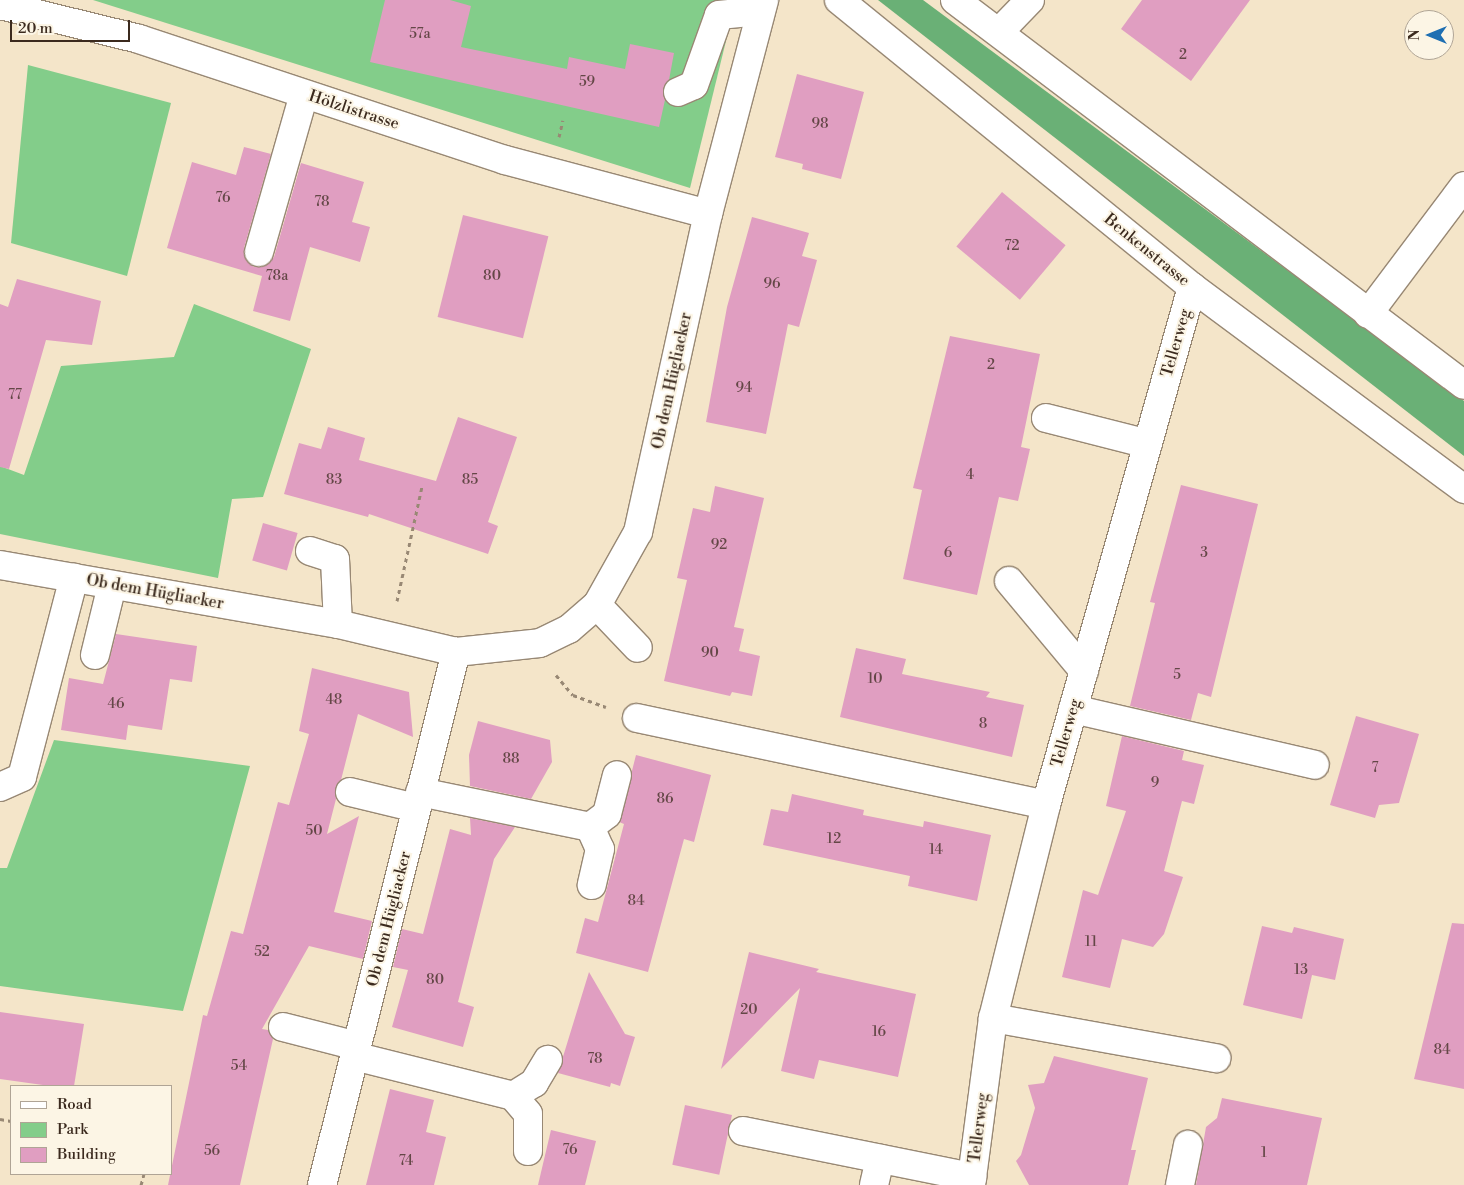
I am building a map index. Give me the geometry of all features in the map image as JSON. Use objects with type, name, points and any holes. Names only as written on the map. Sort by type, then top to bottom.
[{"type":"street","name":"Benkenstrasse","points":[[838,0],[1192,287],[1464,489]]},
{"type":"street","points":[[955,0],[1000,31],[1368,314],[1464,385]]},
{"type":"street","points":[[1000,31],[1030,0]]},
{"type":"street","name":"Hölzlistrasse","points":[[0,5],[139,39],[505,160],[708,214]]},
{"type":"street","points":[[678,92],[694,84],[719,15],[762,6]]},
{"type":"street","name":"Ob dem Hügliacker","points":[[0,565],[338,624],[456,652],[540,644],[569,628],[597,605],[618,573],[638,532],[708,214],[762,6]]},
{"type":"street","points":[[259,252],[304,94]]},
{"type":"street","points":[[1368,314],[1464,186]]},
{"type":"street","name":"Tellerweg","points":[[972,1181],[993,1018],[1046,805],[1192,287]]},
{"type":"street","points":[[1046,418],[1148,444]]},
{"type":"street","points":[[310,551],[335,559],[338,624]]},
{"type":"street","points":[[0,787],[22,777],[74,578]]},
{"type":"street","points":[[1009,581],[1084,670]]},
{"type":"street","points":[[95,655],[112,585]]},
{"type":"street","points":[[597,605],[638,648]]},
{"type":"street","name":"Ob dem Hügliacker","points":[[322,1185],[456,652]]},
{"type":"street","points":[[1073,709],[1315,765]]},
{"type":"street","points":[[637,718],[1046,805]]},
{"type":"street","points":[[350,792],[418,800],[590,827],[607,814],[617,775]]},
{"type":"street","points":[[590,827],[600,849],[592,885]]},
{"type":"street","points":[[993,1018],[1216,1058]]},
{"type":"street","points":[[283,1027],[356,1051],[513,1096],[528,1114],[528,1151]]},
{"type":"street","points":[[513,1096],[534,1083],[548,1060]]},
{"type":"street","points":[[743,1132],[880,1158],[972,1181]]},
{"type":"street","points":[[1180,1185],[1188,1144]]},
{"type":"street","points":[[874,1185],[880,1158]]},
{"type":"path","points":[[390,636],[422,486]]},
{"type":"path","points":[[540,644],[548,665],[573,695],[637,718]]},
{"type":"green space","points":[[93,0],[736,0],[690,188]]},
{"type":"green space","points":[[878,0],[923,0],[1464,401],[1464,456]]},
{"type":"green space","points":[[28,65],[171,103],[127,276],[11,243]]},
{"type":"green space","points":[[194,304],[311,349],[263,497],[232,499],[218,578],[0,534],[0,466],[24,475],[61,366],[174,357]]},
{"type":"green space","points":[[54,740],[250,766],[183,1011],[0,986],[0,868],[7,868]]},
{"type":"building","points":[[385,0],[450,0],[471,6],[461,47],[567,69],[569,57],[625,69],[630,44],[674,53],[669,80],[663,90],[665,100],[659,127],[370,62]]},
{"type":"building","points":[[1142,0],[1250,0],[1191,81],[1121,29]]},
{"type":"building","points":[[797,74],[864,92],[841,179],[802,169],[803,164],[775,157]]},
{"type":"building","points":[[244,147],[271,154],[244,248],[244,256],[254,267],[263,267],[274,257],[301,163],[364,182],[352,222],[370,227],[360,262],[310,247],[290,321],[253,311],[262,276],[167,248],[192,162],[236,175]]},
{"type":"building","points":[[1002,192],[1066,245],[1020,300],[956,246]]},
{"type":"building","points":[[463,215],[548,236],[523,338],[438,317]]},
{"type":"building","points":[[752,217],[809,233],[802,256],[817,260],[799,327],[788,324],[766,434],[706,422],[727,307]]},
{"type":"building","points":[[17,279],[101,301],[92,345],[46,340],[9,469],[0,467],[0,304],[8,307]]},
{"type":"building","points":[[950,336],[1040,354],[1021,447],[1030,449],[1018,501],[999,497],[977,595],[903,579],[922,490],[913,488]]},
{"type":"building","points":[[458,417],[517,437],[488,522],[498,526],[488,554],[369,514],[368,517],[284,494],[299,443],[321,449],[328,427],[365,438],[359,460],[436,481]]},
{"type":"building","points":[[1181,485],[1258,504],[1211,697],[1198,693],[1191,720],[1130,706],[1155,603],[1150,602]]},
{"type":"building","points":[[715,486],[764,498],[734,627],[744,629],[739,651],[760,656],[752,696],[732,692],[730,696],[664,681],[687,580],[677,578],[693,508],[710,512]]},
{"type":"building","points":[[263,523],[298,533],[287,570],[252,560]]},
{"type":"building","points":[[116,634],[197,646],[192,682],[170,679],[162,730],[128,725],[126,740],[61,730],[69,678],[103,684]]},
{"type":"building","points":[[856,648],[906,659],[902,674],[990,692],[986,697],[1024,705],[1012,757],[840,717]]},
{"type":"building","points":[[312,668],[409,692],[413,737],[358,714],[341,780],[335,789],[336,799],[327,834],[359,816],[334,912],[372,921],[363,959],[309,946],[262,1029],[268,1030],[273,1039],[240,1185],[168,1185],[170,1175],[172,1175],[172,1166],[203,1015],[207,1016],[231,931],[243,934],[278,802],[289,805],[309,734],[299,731]]},
{"type":"building","points":[[1356,716],[1419,734],[1399,803],[1379,805],[1375,818],[1330,805]]},
{"type":"building","points":[[478,721],[550,740],[552,762],[531,799],[470,786],[469,755]]},
{"type":"building","points":[[1122,736],[1184,751],[1182,760],[1204,765],[1194,804],[1182,801],[1164,871],[1183,877],[1164,934],[1153,947],[1122,939],[1110,988],[1062,977],[1083,890],[1098,895],[1126,811],[1106,806]]},
{"type":"building","points":[[636,755],[711,775],[694,842],[684,839],[648,972],[576,953],[585,918],[598,922],[624,824],[619,822]]},
{"type":"building","points":[[792,794],[864,810],[863,815],[923,827],[924,821],[991,835],[977,901],[908,886],[910,876],[763,845],[771,809],[788,812]]},
{"type":"building","points":[[470,818],[515,827],[494,859],[458,1002],[474,1007],[463,1047],[392,1027],[408,970],[393,967],[402,929],[423,934],[450,829],[471,835]]},
{"type":"building","points":[[1452,923],[1464,924],[1464,1089],[1414,1079]]},
{"type":"building","points":[[1262,926],[1292,933],[1294,927],[1344,939],[1335,980],[1312,975],[1302,1019],[1243,1005]]},
{"type":"building","points":[[749,952],[819,969],[816,972],[916,994],[898,1077],[819,1060],[814,1079],[781,1071],[800,988],[721,1069]]},
{"type":"building","points":[[589,972],[625,1034],[635,1037],[620,1086],[611,1083],[610,1087],[558,1073]]},
{"type":"building","points":[[0,1012],[84,1024],[74,1085],[43,1085],[0,1079]]},
{"type":"building","points":[[1054,1056],[1148,1078],[1131,1150],[1136,1150],[1128,1185],[1029,1185],[1016,1161],[1021,1155],[1035,1108],[1028,1085],[1044,1083]]},
{"type":"building","points":[[390,1089],[434,1100],[426,1132],[446,1137],[434,1185],[366,1185]]},
{"type":"building","points":[[1222,1098],[1322,1118],[1307,1185],[1196,1185],[1206,1127],[1217,1118]]},
{"type":"building","points":[[685,1105],[732,1115],[719,1175],[672,1165]]},
{"type":"building","points":[[551,1130],[596,1141],[585,1185],[538,1185]]}]
